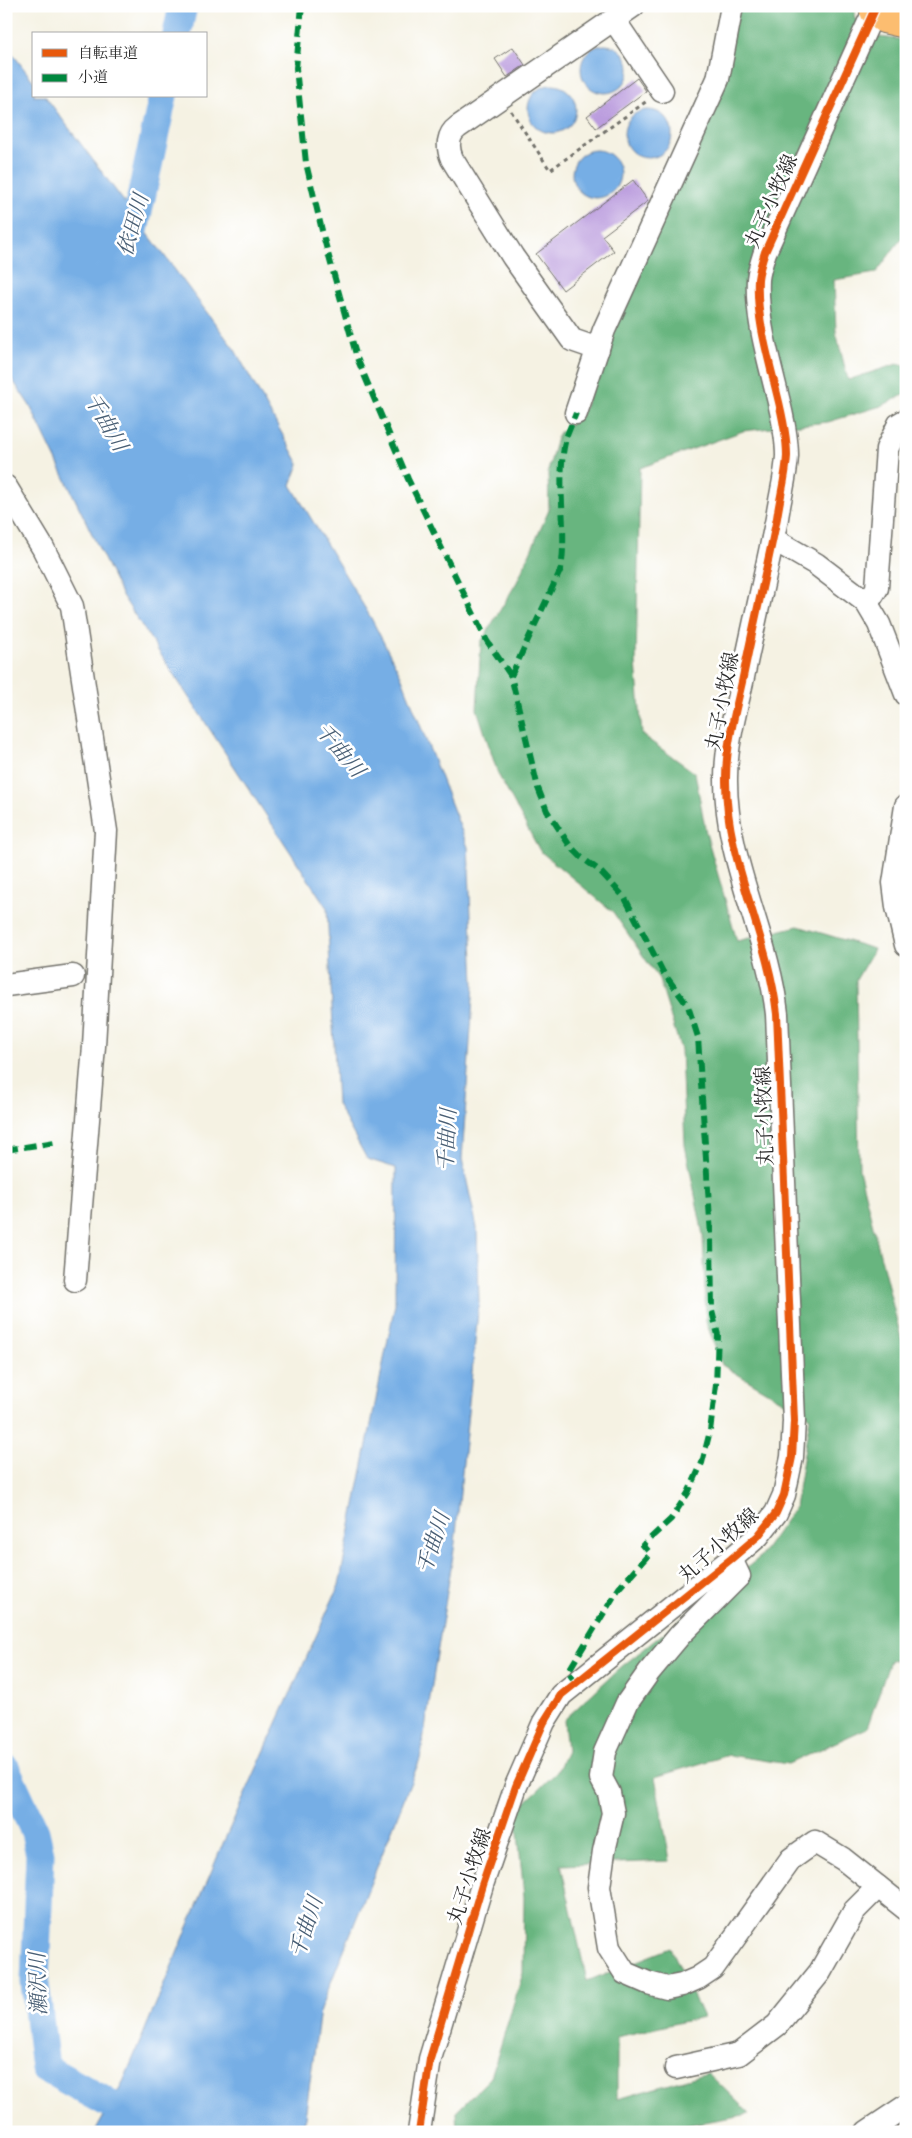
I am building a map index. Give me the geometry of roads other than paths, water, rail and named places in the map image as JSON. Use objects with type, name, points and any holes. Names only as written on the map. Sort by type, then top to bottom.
[{"type":"main road","points":[[875,9],[884,19],[906,24]]},
{"type":"street","points":[[598,349],[572,340],[514,257],[449,152],[449,142],[453,131],[633,6]]},
{"type":"street","points":[[576,413],[598,349],[632,265],[718,79],[732,6]]},
{"type":"street","name":"丸子小牧線","points":[[419,2132],[430,2059],[482,1885],[516,1786],[544,1722],[561,1695],[758,1536],[776,1513],[789,1478],[794,1421],[777,1014],[774,986],[768,961],[731,840],[726,807],[726,776],[729,741],[773,539],[784,476],[786,448],[780,408],[761,326],[758,277],[765,252],[875,9]]},
{"type":"street","points":[[614,20],[662,91]]},
{"type":"street","points":[[866,602],[877,588],[887,449],[899,424],[906,420]]},
{"type":"street","points":[[6,487],[43,548],[72,606],[106,831],[94,1046],[76,1280]]},
{"type":"street","points":[[773,539],[816,564],[866,602],[879,624],[906,694]]},
{"type":"street","points":[[906,806],[894,883],[896,908],[906,945]]},
{"type":"street","points":[[6,985],[74,976]]},
{"type":"street","points":[[731,1559],[738,1576],[680,1635],[649,1672],[627,1703],[605,1752],[601,1778],[609,1793],[613,1813],[604,1851],[599,1887],[609,1948],[625,1973],[648,1983],[667,1988],[682,1985],[698,1978],[713,1968],[791,1859],[815,1842],[843,1859],[906,1908]]},
{"type":"street","points":[[676,2068],[740,2054],[777,2026],[820,1972],[855,1910],[878,1887]]},
{"type":"street","points":[[867,2132],[906,2106]]},
{"type":"water","name":"千曲川","points":[[6,45],[32,79],[32,98],[46,98],[235,350],[299,464],[291,485],[371,618],[401,676],[468,847],[474,984],[462,1159],[477,1228],[479,1302],[455,1543],[420,1759],[320,2010],[303,2132],[95,2132],[124,2080],[224,1841],[339,1585],[395,1304],[396,1168],[367,1159],[337,1104],[327,908],[121,594],[30,406],[6,370]]},
{"type":"water","points":[[600,45],[610,45],[622,52],[629,64],[629,74],[622,86],[610,93],[600,93],[592,89],[585,82],[581,74],[581,64],[585,56],[592,49]]},
{"type":"water","points":[[547,85],[557,85],[569,92],[576,104],[576,114],[569,126],[557,133],[547,133],[539,129],[532,122],[528,114],[528,104],[532,96],[539,89]]},
{"type":"water","points":[[643,110],[653,110],[665,117],[672,129],[672,139],[665,151],[653,158],[643,158],[635,154],[628,147],[624,139],[624,129],[628,121],[635,114]]},
{"type":"water","points":[[591,150],[601,150],[613,157],[620,169],[620,179],[613,191],[601,198],[591,198],[583,194],[576,187],[572,179],[572,169],[576,161],[583,154]]},
{"type":"waterway","name":"依田川","points":[[177,32],[183,6]]},
{"type":"waterway","name":"依田川","points":[[128,258],[163,98]]},
{"type":"waterway","name":"瀬沢川","points":[[6,1769],[35,1832],[40,1854],[35,1983],[45,2068],[143,2122],[167,2132]]}]
